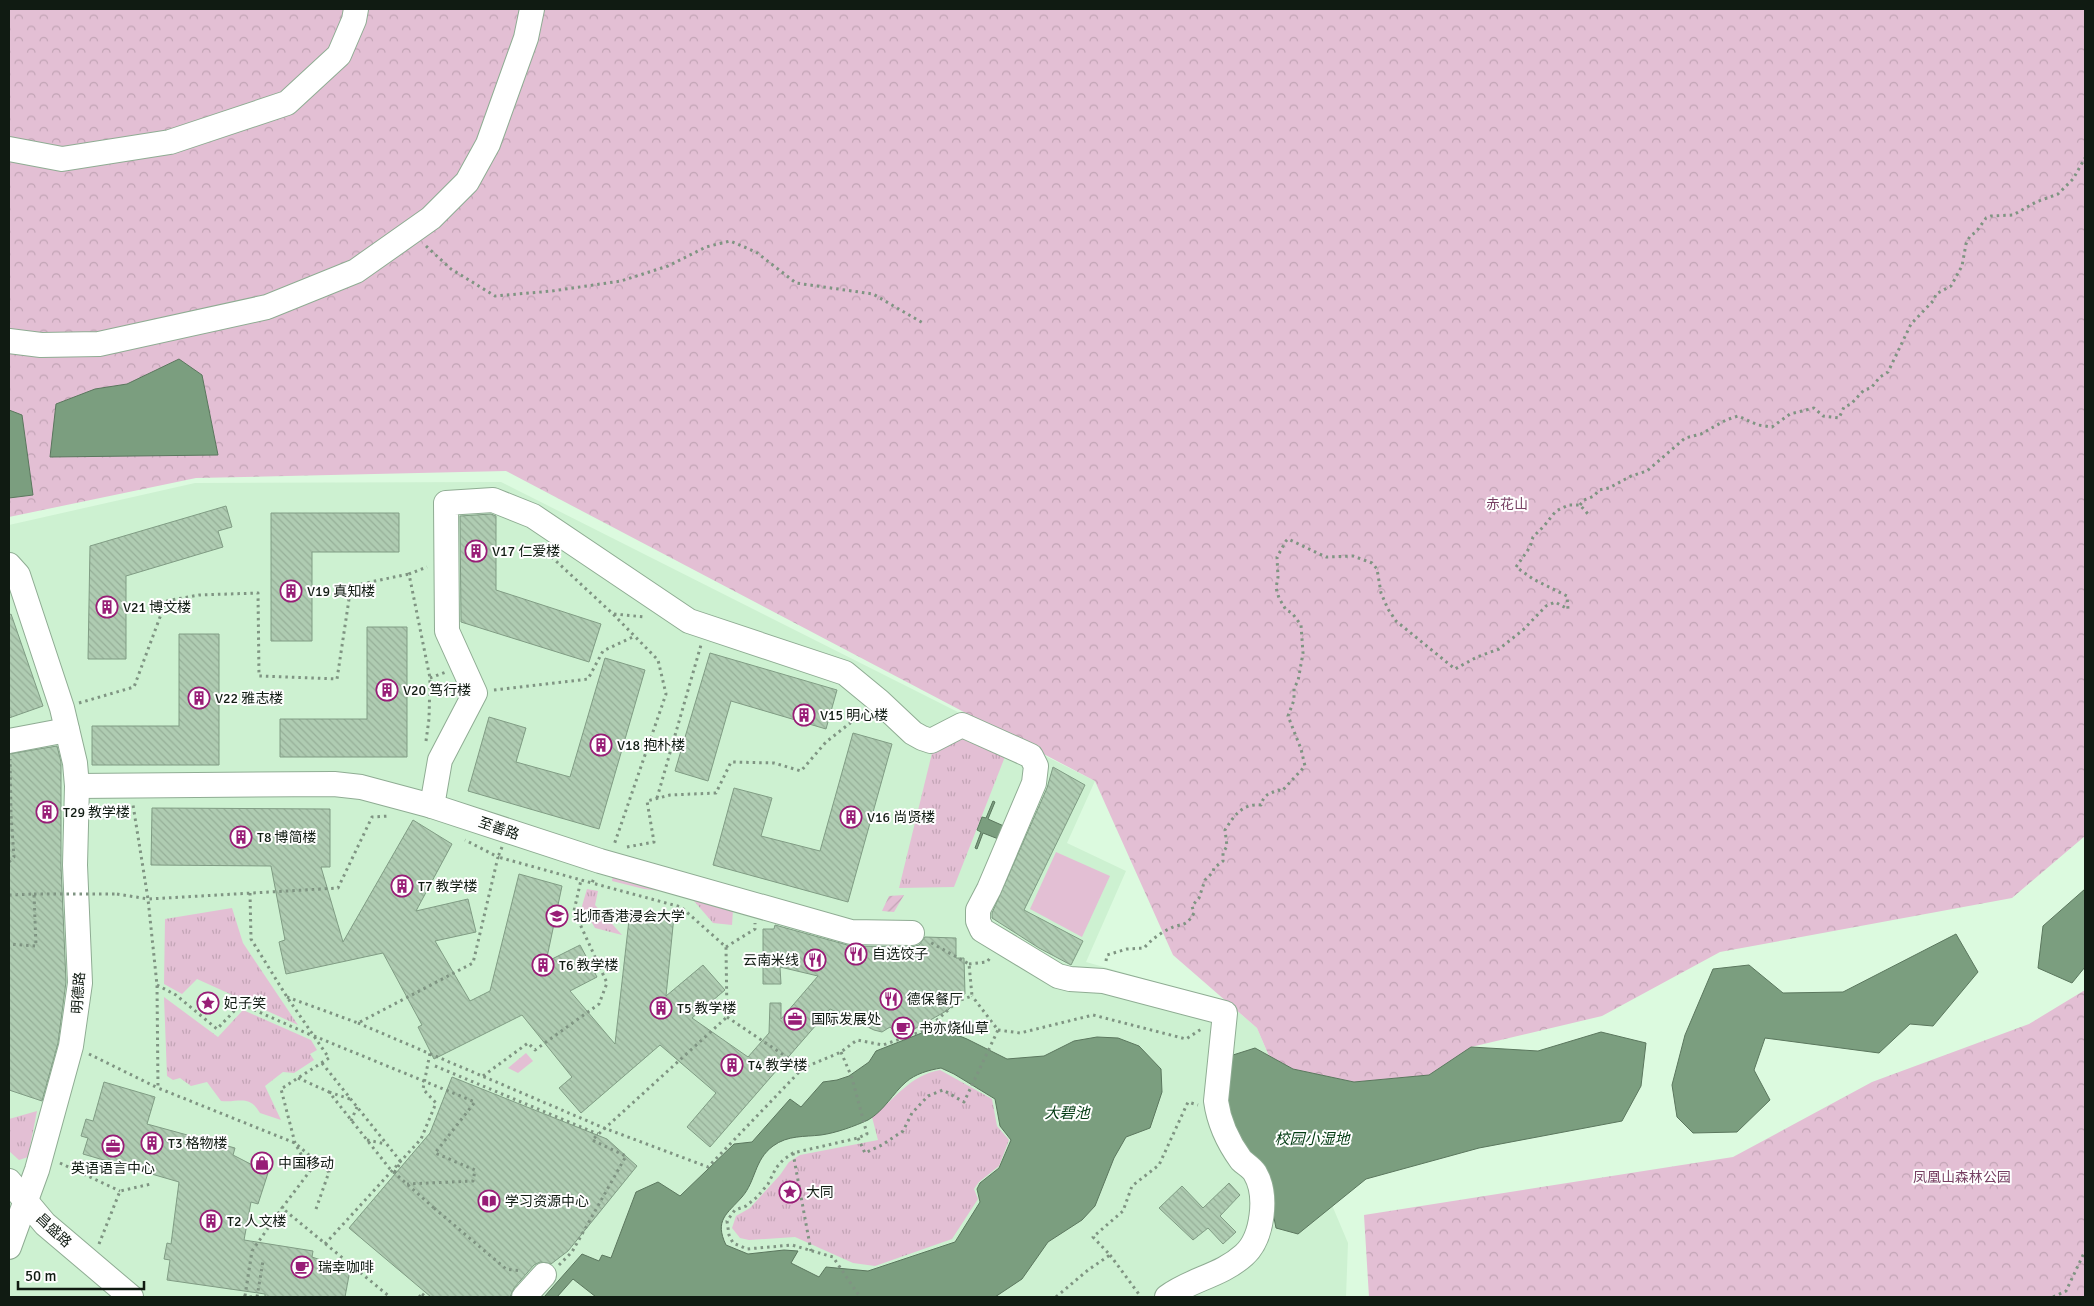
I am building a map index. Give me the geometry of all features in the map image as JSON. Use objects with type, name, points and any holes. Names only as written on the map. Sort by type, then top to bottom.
[{"type":"street","points":[[9,149],[62,159],[170,142],[287,103],[339,55],[354,20],[356,9]]},
{"type":"street","points":[[9,341],[41,345],[99,344],[266,307],[356,271],[431,218],[467,182],[488,144],[526,38],[532,9]]},
{"type":"street","points":[[432,806],[440,760],[475,693],[447,631],[446,503],[493,500],[533,516],[689,621],[845,673],[913,733],[922,738],[931,741],[962,725],[1031,756],[1036,766],[1034,782],[989,889],[978,910],[978,921],[982,930],[997,941],[1058,976],[1070,979],[1103,980],[1225,1014],[1216,1101],[1218,1113],[1228,1140],[1242,1161],[1255,1173],[1259,1186],[1262,1213],[1256,1238],[1245,1254],[1225,1270],[1177,1290],[1167,1297]]},
{"type":"street","name":"明德路","points":[[9,565],[18,575],[64,719],[75,763],[77,786],[75,865],[80,983],[72,1046],[41,1154],[9,1247]]},
{"type":"street","points":[[9,741],[64,719]]},
{"type":"street","name":"至善路","points":[[77,786],[334,784],[362,787],[432,806],[507,831],[601,866],[851,932],[912,933]]},
{"type":"street","name":"昌盛路","points":[[9,1180],[45,1224],[130,1297]]},
{"type":"street","points":[[524,1297],[544,1275]]},
{"type":"path","points":[[1580,505],[1584,500],[1594,496],[1599,490],[1609,488],[1632,476],[1647,471],[1685,438],[1701,434],[1726,420],[1738,416],[1772,427],[1790,414],[1814,408],[1823,416],[1839,418],[1844,407],[1851,404],[1864,390],[1871,388],[1880,377],[1888,372],[1911,324],[1934,300],[1936,294],[1950,286],[1957,276],[1962,266],[1966,244],[1970,236],[1976,232],[1986,218],[2013,215],[2036,202],[2058,194],[2074,179],[2085,158]]},
{"type":"path","points":[[410,232],[451,269],[494,296],[621,282],[668,266],[706,247],[730,241],[756,252],[796,283],[873,294],[923,323]]},
{"type":"path","points":[[1103,980],[1107,956],[1127,949],[1144,948],[1150,941],[1168,929],[1183,926],[1190,920],[1194,913],[1192,906],[1199,898],[1205,880],[1213,872],[1214,868],[1224,861],[1223,853],[1227,846],[1225,830],[1238,811],[1247,806],[1260,805],[1262,798],[1270,792],[1278,790],[1282,792],[1305,766],[1304,756],[1288,716],[1294,700],[1294,688],[1302,666],[1303,632],[1301,625],[1292,613],[1286,610],[1276,588],[1277,557],[1286,540],[1297,542],[1326,557],[1353,556],[1372,563],[1377,569],[1381,594],[1396,620],[1455,669],[1477,657],[1499,649],[1523,630],[1546,606],[1556,602],[1568,609],[1567,596],[1533,579],[1516,567],[1530,547],[1533,537],[1556,511],[1569,505],[1580,505],[1588,514]]},
{"type":"path","points":[[540,546],[658,660],[666,694],[601,866]]},
{"type":"path","points":[[64,719],[134,687],[166,601],[199,595],[258,593],[259,676],[337,679],[351,586],[409,574],[434,564]]},
{"type":"path","points":[[409,574],[430,678],[430,719],[425,748]]},
{"type":"path","points":[[657,798],[706,627]]},
{"type":"path","points":[[475,693],[588,679],[603,652],[635,636]]},
{"type":"path","points":[[483,1076],[528,1043],[535,1050],[599,1004],[607,983],[574,911],[581,880],[623,848],[654,842],[647,801],[670,795],[716,793],[731,762],[774,763],[801,771],[826,742],[879,701]]},
{"type":"path","points":[[9,741],[10,816],[14,857],[9,862]]},
{"type":"path","points":[[130,786],[148,899],[157,985],[158,1088]]},
{"type":"path","points":[[9,895],[117,894],[148,899],[338,888],[372,817],[390,816]]},
{"type":"path","points":[[358,1023],[473,963],[498,857],[507,831]]},
{"type":"path","points":[[458,836],[498,857],[581,880]]},
{"type":"path","points":[[544,1275],[572,1252],[626,1156],[592,1140],[727,1016],[726,947],[681,908],[601,866]]},
{"type":"path","points":[[250,893],[251,939],[286,997],[329,1058],[281,1089],[295,1143],[310,1171],[252,1251],[244,1297],[257,1297],[263,1261]]},
{"type":"path","points":[[9,944],[36,946],[34,894]]},
{"type":"path","points":[[726,947],[755,929]]},
{"type":"path","points":[[912,933],[969,964],[972,996],[998,1030],[1020,1033],[1094,1015],[1186,1039],[1225,1014]]},
{"type":"path","points":[[157,985],[176,995],[217,1028],[241,1004],[475,1102],[435,1153],[475,1170],[472,1181],[407,1184]]},
{"type":"path","points":[[286,997],[358,1023],[604,1128],[708,1167],[804,1068],[841,1052],[857,1040],[883,1045],[926,1030],[958,1001],[972,996]]},
{"type":"path","points":[[727,1016],[804,1068]]},
{"type":"path","points":[[858,1138],[865,1153],[882,1145],[903,1131],[912,1113],[928,1096],[943,1090],[964,1102],[998,1030]]},
{"type":"path","points":[[72,1046],[158,1088],[295,1143],[329,1172],[316,1210]]},
{"type":"path","points":[[841,1052],[852,1078],[867,1134],[858,1138],[793,1153],[783,1160],[776,1168],[768,1184],[757,1197],[746,1206],[735,1210],[728,1222],[728,1235],[733,1243],[747,1249],[792,1245],[833,1258],[847,1281],[860,1297]]},
{"type":"path","points":[[326,1244],[421,1139],[436,1103],[423,1089],[430,1053]]},
{"type":"path","points":[[322,1062],[401,1162],[394,1173]]},
{"type":"path","points":[[435,1066],[598,1134]]},
{"type":"path","points":[[298,1078],[328,1092],[350,1098]]},
{"type":"path","points":[[328,1092],[394,1173],[506,1269]]},
{"type":"path","points":[[1141,1297],[1110,1255],[1093,1236],[1123,1211],[1132,1186],[1159,1165],[1188,1102],[1218,1113]]},
{"type":"path","points":[[351,1120],[357,1107]]},
{"type":"path","points":[[367,1140],[386,1144]]},
{"type":"path","points":[[793,1153],[811,1251]]},
{"type":"path","points":[[41,1154],[120,1191],[151,1184]]},
{"type":"path","points":[[91,1263],[120,1191]]},
{"type":"path","points":[[282,1208],[390,1297]]},
{"type":"path","points":[[2052,1297],[2066,1292],[2085,1251]]},
{"type":"path","points":[[1056,1297],[1088,1270],[1110,1255]]},
{"type":"path","points":[[419,1297],[422,1294],[426,1297]]},
{"type":"shaded area","name":"北师香港浸会大学","points":[[501,482],[1095,781],[1067,843],[1126,871],[1086,962],[1227,1002],[1257,1028],[1348,1243],[1346,1297],[9,1297],[9,525],[195,483]]},
{"type":"green space","name":"赤花山","points":[[9,9],[2085,9],[2085,836],[2012,898],[1720,952],[1602,1016],[1471,1047],[1429,1075],[1354,1082],[1293,1069],[1269,1056],[1257,1028],[1173,955],[1095,781],[506,471],[196,478],[9,517]]},
{"type":"green space","points":[[952,734],[1006,754],[954,887],[899,888],[934,745]]},
{"type":"green space","points":[[1056,852],[1110,876],[1082,937],[1030,909]]},
{"type":"green space","points":[[614,868],[683,889],[733,910],[732,925],[713,923],[688,894],[644,889],[612,881]]},
{"type":"green space","points":[[587,889],[598,891],[595,905],[622,935],[595,928],[582,906]]},
{"type":"green space","points":[[904,895],[894,912],[882,911],[889,896]]},
{"type":"green space","points":[[232,908],[243,943],[298,1025],[197,979],[182,994],[164,984],[165,919]]},
{"type":"green space","name":"凤凰山森林公园","points":[[2085,990],[2085,1297],[1369,1297],[1364,1215],[1733,1157],[1872,1082],[2029,1024]]},
{"type":"green space","points":[[164,997],[218,1037],[243,1010],[311,1040],[317,1050],[310,1054],[314,1060],[294,1073],[283,1072],[265,1086],[281,1120],[260,1113],[248,1101],[221,1101],[207,1082],[191,1086],[180,1078],[173,1080],[167,1076]]},
{"type":"green space","points":[[526,1053],[533,1061],[518,1073],[508,1068]]},
{"type":"green space","points":[[940,1070],[992,1099],[997,1126],[1009,1140],[999,1166],[979,1182],[974,1189],[978,1199],[952,1239],[875,1266],[853,1263],[795,1237],[749,1240],[740,1238],[732,1228],[736,1216],[750,1208],[780,1175],[789,1162],[800,1155],[878,1140],[872,1117],[911,1082]]},
{"type":"green space","points":[[37,1111],[28,1157],[19,1160],[9,1151],[9,1119]]},
{"type":"water","points":[[179,359],[202,375],[218,455],[50,457],[56,404],[95,389],[127,384]]},
{"type":"water","points":[[9,410],[22,415],[33,495],[9,498]]},
{"type":"water","points":[[993,801],[995,802],[988,819],[1006,827],[1001,840],[983,833],[977,849],[975,848],[981,832],[977,830],[982,817],[986,818]]},
{"type":"water","points":[[2085,889],[2085,967],[2072,983],[2038,968],[2043,926]]},
{"type":"water","points":[[1956,934],[1978,972],[1933,1026],[1910,1024],[1879,1053],[1765,1038],[1754,1070],[1770,1100],[1737,1132],[1693,1133],[1677,1117],[1672,1085],[1685,1035],[1713,969],[1749,965],[1783,993],[1843,992]]},
{"type":"water","name":"大碧池","points":[[937,1027],[967,1039],[1007,1059],[1044,1056],[1074,1041],[1097,1037],[1118,1038],[1139,1046],[1161,1069],[1162,1092],[1150,1128],[1126,1137],[1114,1158],[1095,1206],[1082,1220],[1048,1242],[1022,1279],[995,1297],[596,1297],[573,1279],[557,1297],[544,1297],[582,1254],[599,1261],[602,1255],[611,1258],[636,1192],[658,1182],[680,1196],[734,1144],[752,1142],[790,1099],[801,1107],[823,1082],[849,1076],[869,1062],[876,1051]],"holes":[[[941,1068],[995,1099],[1000,1126],[1011,1140],[999,1168],[980,1183],[977,1189],[980,1202],[955,1242],[868,1271],[826,1267],[819,1277],[791,1263],[798,1251],[784,1250],[748,1254],[726,1245],[721,1229],[724,1218],[747,1191],[762,1158],[773,1146],[790,1138],[833,1133],[868,1120],[879,1112],[906,1082],[922,1073]]]},
{"type":"water","name":"校园小湿地","points":[[1601,1032],[1646,1043],[1641,1086],[1622,1121],[1479,1148],[1366,1179],[1298,1234],[1276,1228],[1269,1193],[1231,1130],[1226,1083],[1233,1055],[1255,1048],[1293,1069],[1354,1082],[1429,1075],[1471,1047],[1538,1051]]},
{"type":"building","name":"V21 博文楼","points":[[226,506],[232,527],[218,531],[223,547],[126,576],[126,659],[88,659],[90,546]]},
{"type":"building","name":"V19 真知楼","points":[[271,513],[399,513],[399,552],[312,552],[312,641],[271,641]]},
{"type":"building","name":"V17 仁爱楼","points":[[491,514],[496,516],[496,590],[601,624],[589,662],[461,622],[460,516]]},
{"type":"building","points":[[11,614],[43,706],[9,718],[9,615]]},
{"type":"building","name":"V20 笃行楼","points":[[367,627],[407,627],[407,757],[280,757],[280,719],[367,719]]},
{"type":"building","name":"V22 雅志楼","points":[[179,634],[219,634],[219,765],[92,765],[92,726],[179,726]]},
{"type":"building","name":"V15 明心楼","points":[[710,653],[837,690],[826,729],[731,701],[708,781],[675,771]]},
{"type":"building","name":"V18 抱朴楼","points":[[605,658],[645,670],[599,829],[468,791],[489,717],[526,728],[516,762],[570,777]]},
{"type":"building","name":"V16 尚贤楼","points":[[853,733],[892,744],[848,902],[713,865],[734,788],[772,798],[761,836],[820,851]]},
{"type":"building","points":[[57,746],[61,762],[61,866],[66,982],[58,1043],[42,1101],[9,1090],[9,754]]},
{"type":"building","points":[[1053,767],[1085,785],[1024,910],[1083,941],[1071,965],[1039,948],[992,918],[992,913],[1047,788]]},
{"type":"building","points":[[152,808],[330,809],[330,867],[321,867],[343,942],[413,820],[452,844],[416,911],[468,899],[476,932],[435,941],[470,1001],[490,991],[519,874],[562,886],[546,962],[580,945],[597,977],[570,991],[615,1044],[630,911],[674,916],[666,996],[703,965],[725,990],[692,1018],[748,1057],[769,1033],[770,1003],[781,1003],[781,1019],[818,976],[780,967],[781,984],[763,984],[763,929],[774,929],[775,925],[851,946],[912,947],[919,945],[925,937],[956,938],[956,958],[964,958],[965,994],[954,995],[951,1007],[948,1010],[909,1032],[903,1033],[895,1032],[890,1027],[882,1032],[874,1030],[830,1009],[710,1147],[687,1127],[716,1093],[660,1045],[581,1113],[559,1088],[572,1077],[522,1015],[434,1059],[418,1027],[422,1025],[383,953],[286,974],[279,942],[285,940],[271,866],[151,865]]},
{"type":"building","name":"学习资源中心","points":[[452,1077],[607,1139],[637,1166],[568,1251],[551,1264],[540,1262],[534,1265],[514,1288],[510,1297],[431,1297],[349,1228],[430,1133]]},
{"type":"building","points":[[104,1082],[155,1097],[147,1124],[235,1148],[233,1155],[268,1173],[258,1204],[251,1202],[244,1240],[313,1251],[312,1257],[350,1270],[345,1297],[265,1297],[265,1294],[167,1280],[170,1260],[164,1259],[167,1243],[171,1244],[179,1182],[83,1154],[88,1138],[81,1136],[86,1119],[93,1121]]},
{"type":"building","points":[[1229,1183],[1240,1195],[1220,1216],[1236,1232],[1223,1244],[1208,1228],[1193,1240],[1159,1208],[1182,1186],[1203,1208]]},
{"type":"place","name":"V17 仁爱楼","points":[[476,551]]},
{"type":"place","name":"V19 真知楼","points":[[291,591]]},
{"type":"place","name":"V21 博文楼","points":[[107,607]]},
{"type":"place","name":"V20 笃行楼","points":[[387,690]]},
{"type":"place","name":"V22 雅志楼","points":[[199,698]]},
{"type":"place","name":"V15 明心楼","points":[[804,715]]},
{"type":"place","name":"V18 抱朴楼","points":[[601,745]]},
{"type":"place","name":"T29 教学楼","points":[[47,812]]},
{"type":"place","name":"V16 尚贤楼","points":[[851,817]]},
{"type":"place","name":"T8 博简楼","points":[[241,837]]},
{"type":"place","name":"T7 教学楼","points":[[402,886]]},
{"type":"place","name":"北师香港浸会大学","points":[[557,916]]},
{"type":"place","name":"自选饺子","points":[[856,954]]},
{"type":"place","name":"云南米线","points":[[815,960]]},
{"type":"place","name":"T6 教学楼","points":[[543,965]]},
{"type":"place","name":"德保餐厅","points":[[891,999]]},
{"type":"place","name":"妃子笑","points":[[208,1003]]},
{"type":"place","name":"T5 教学楼","points":[[661,1008]]},
{"type":"place","name":"国际发展处","points":[[795,1019]]},
{"type":"place","name":"书亦烧仙草","points":[[903,1028]]},
{"type":"place","name":"T4 教学楼","points":[[732,1065]]},
{"type":"place","name":"T3 格物楼","points":[[152,1143]]},
{"type":"place","name":"英语语言中心","points":[[113,1146]]},
{"type":"place","name":"中国移动","points":[[262,1163]]},
{"type":"place","name":"大同","points":[[790,1192]]},
{"type":"place","name":"学习资源中心","points":[[489,1201]]},
{"type":"place","name":"T2 人文楼","points":[[211,1221]]},
{"type":"place","name":"瑞幸咖啡","points":[[302,1267]]}]
